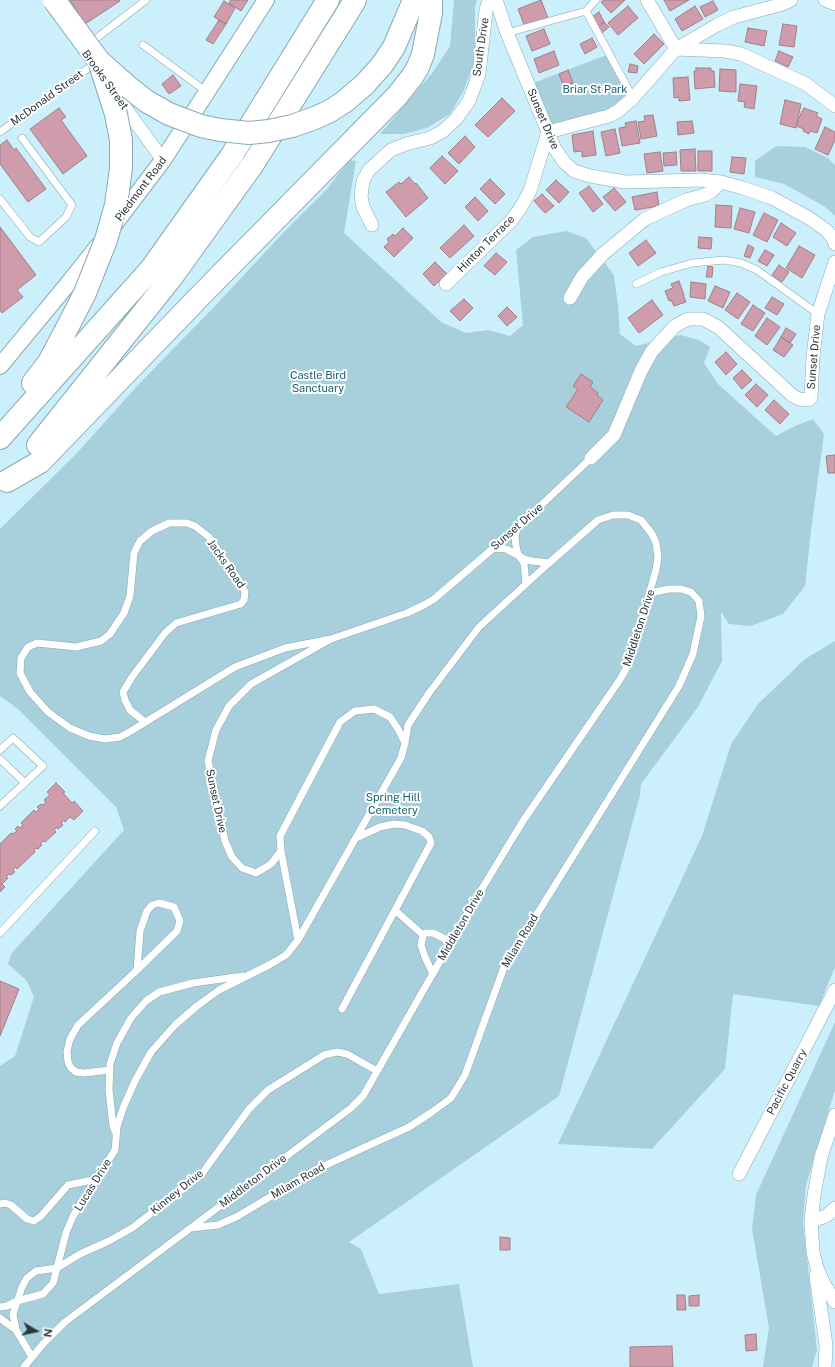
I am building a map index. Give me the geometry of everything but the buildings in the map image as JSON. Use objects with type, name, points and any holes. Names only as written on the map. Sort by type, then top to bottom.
[{"type":"highway","points":[[0,424],[49,362],[85,293],[106,240],[116,205],[120,175],[121,140],[116,114],[92,58],[54,0]]},
{"type":"highway","points":[[0,438],[151,269],[232,155],[328,0]]},
{"type":"highway","points":[[3,485],[44,437],[171,278],[253,164],[354,0]]},
{"type":"highway","points":[[92,58],[146,101],[164,111],[201,126],[220,130],[249,132],[269,131],[292,126],[330,111],[344,102],[364,85],[382,65],[394,47],[414,0]]},
{"type":"highway","points":[[3,485],[40,462],[196,300],[397,96],[412,77],[423,54],[428,34],[431,0]]},
{"type":"street","name":"Brooks Street","points":[[47,0],[92,58],[163,160]]},
{"type":"street","name":"Piedmont Road","points":[[0,366],[67,286],[163,160],[266,0]]},
{"type":"street","name":"South Drive","points":[[372,225],[363,207],[361,196],[363,181],[369,170],[392,150],[406,144],[430,138],[443,131],[456,118],[469,100],[479,74],[486,10],[489,0]]},
{"type":"street","name":"Sunset Drive","points":[[496,0],[507,33],[555,149],[565,163],[574,171],[590,176],[625,182],[700,180],[721,182],[772,198],[803,214],[826,230],[833,238],[835,244]]},
{"type":"street","points":[[647,0],[676,49]]},
{"type":"street","points":[[548,132],[609,116],[618,111],[633,98],[676,49],[717,25],[734,18],[783,4],[791,0]]},
{"type":"street","points":[[825,0],[835,4]]},
{"type":"street","points":[[676,49],[725,51],[741,54],[806,84],[835,106]]},
{"type":"street","name":"Hinton Terrace","points":[[446,284],[512,220],[521,207],[530,191],[548,132]]},
{"type":"street","points":[[570,298],[582,277],[603,254],[633,229],[645,220],[686,200],[705,195],[712,191],[721,182]]},
{"type":"street","name":"Sunset Drive","points":[[591,458],[614,435],[641,372],[652,351],[676,326],[688,319],[703,319],[713,324],[745,351],[793,396],[799,399],[808,400],[811,398],[813,357],[818,314],[835,262]]},
{"type":"street","name":"Pacific Quarry","points":[[739,1174],[835,990]]},
{"type":"street","points":[[826,1367],[826,1345],[813,1252],[812,1221],[814,1195],[821,1157],[835,1115]]},
{"type":"street","points":[[812,1221],[826,1216],[835,1208]]},
{"type":"street","points":[[813,1252],[817,1268],[824,1284],[835,1302]]},
{"type":"lane","name":"McDonald Street","points":[[0,132],[92,58],[146,0]]},
{"type":"lane","points":[[507,33],[586,11],[596,0]]},
{"type":"lane","points":[[586,11],[633,98]]},
{"type":"lane","points":[[143,45],[207,92]]},
{"type":"lane","points":[[0,199],[30,238],[39,242],[66,217],[72,205],[22,138]]},
{"type":"lane","points":[[636,284],[661,272],[692,263],[724,260],[757,270],[818,314]]},
{"type":"lane","name":"Sunset Drive","points":[[281,852],[271,864],[256,873],[242,868],[232,857],[225,841],[208,761],[216,730],[229,706],[251,684],[331,639],[407,613],[434,599],[517,528],[591,458]]},
{"type":"lane","name":"Middleton Drive","points":[[24,1367],[43,1344],[65,1322],[351,1108],[363,1096],[451,942],[523,822],[621,678],[630,661],[650,593],[658,557],[656,543],[652,534],[641,520],[628,515],[613,515],[598,520],[479,627],[429,693],[408,725],[405,743]]},
{"type":"lane","name":"Jacks Road","points":[[145,722],[130,710],[123,692],[132,677],[165,633],[176,623],[241,604],[244,600],[245,592],[240,582],[209,537],[195,526],[187,522],[169,523],[152,531],[140,541],[134,554],[130,596],[124,613],[110,634],[101,641],[76,647],[37,643],[28,647],[21,658],[20,674],[30,692],[48,712],[70,728],[90,736],[105,739],[120,737],[145,722],[235,667],[285,648],[331,639]]},
{"type":"lane","points":[[517,528],[515,537],[516,546],[518,555],[524,564],[526,584]]},
{"type":"lane","points":[[493,548],[506,549],[524,559],[549,563]]},
{"type":"lane","name":"Milam Road","points":[[190,1228],[218,1225],[238,1216],[314,1170],[409,1127],[451,1098],[465,1075],[504,966],[679,686],[693,654],[701,616],[699,601],[691,592],[681,589],[669,589],[650,593]]},
{"type":"lane","points":[[298,940],[281,852],[280,836],[340,722],[355,711],[374,709],[390,717],[405,743]]},
{"type":"lane","points":[[0,750],[13,738],[43,766],[0,806]]},
{"type":"lane","name":"Lucas Drive","points":[[0,1307],[43,1294],[52,1283],[66,1233],[73,1216],[115,1150],[117,1127],[123,1108],[135,1081],[152,1052],[175,1025],[219,990],[286,955],[298,940],[402,758],[405,743]]},
{"type":"lane","points":[[0,759],[25,783]]},
{"type":"lane","points":[[342,1009],[396,911],[431,843],[429,837],[422,831],[405,825],[394,824],[380,827],[356,838]]},
{"type":"lane","points":[[0,933],[95,831]]},
{"type":"lane","points":[[110,1070],[84,1073],[76,1072],[71,1068],[68,1062],[67,1051],[70,1039],[78,1025],[137,970],[177,931],[180,921],[174,907],[159,903],[152,905],[147,911],[140,931],[137,970]]},
{"type":"lane","points":[[396,911],[423,935]]},
{"type":"lane","points":[[423,935],[426,933],[433,933],[451,942]]},
{"type":"lane","points":[[423,935],[421,945],[433,974]]},
{"type":"lane","points":[[116,1134],[113,1126],[109,1090],[110,1064],[117,1043],[131,1018],[146,1001],[159,992],[194,983],[249,975]]},
{"type":"lane","name":"Kinney Drive","points":[[32,1357],[16,1330],[13,1314],[16,1301],[27,1278],[36,1271],[56,1268],[80,1254],[109,1241],[132,1228],[190,1185],[201,1175],[249,1109],[268,1090],[324,1055],[337,1052],[347,1054],[377,1071]]},
{"type":"lane","points":[[0,1204],[5,1203],[11,1205],[27,1219],[34,1221],[41,1216],[68,1185],[97,1179]]},
{"type":"lane","points":[[0,1318],[16,1330]]},
{"type":"green space","points":[[454,0],[477,0],[475,8],[475,61],[463,92],[450,114],[427,128],[404,134],[380,134],[433,72],[450,46]]},
{"type":"green space","name":"Briar St Park","points":[[609,54],[633,98],[618,111],[548,132],[528,85]]},
{"type":"green space","points":[[776,146],[805,147],[828,158],[835,165],[835,216],[824,206],[784,184],[755,177],[755,161]]},
{"type":"green space","name":"Spring Hill Cemetery","points":[[350,160],[356,161],[344,233],[441,322],[466,333],[488,330],[510,336],[523,325],[516,250],[533,237],[566,231],[586,238],[614,275],[620,334],[636,346],[681,335],[699,340],[710,347],[704,363],[718,384],[776,436],[813,419],[824,434],[805,586],[783,614],[751,626],[729,624],[721,612],[722,661],[698,707],[641,784],[640,795],[559,1096],[349,1242],[361,1249],[379,1294],[459,1284],[473,1367],[0,1367],[0,1066],[15,1056],[34,997],[27,981],[8,964],[11,954],[124,830],[116,807],[18,709],[0,696],[0,529],[77,453],[139,384],[327,189]]},
{"type":"green space","points":[[835,641],[835,967],[819,1006],[733,994],[725,1069],[652,1149],[558,1144],[702,836],[731,744],[758,704],[805,659]]},
{"type":"green space","points":[[835,1022],[835,1090],[806,1185],[803,1222],[817,1350],[812,1367],[763,1367],[769,1328],[752,1229],[756,1195]]},
{"type":"park label","name":"Castle Bird Sanctuary","points":[[318,382]]}]
